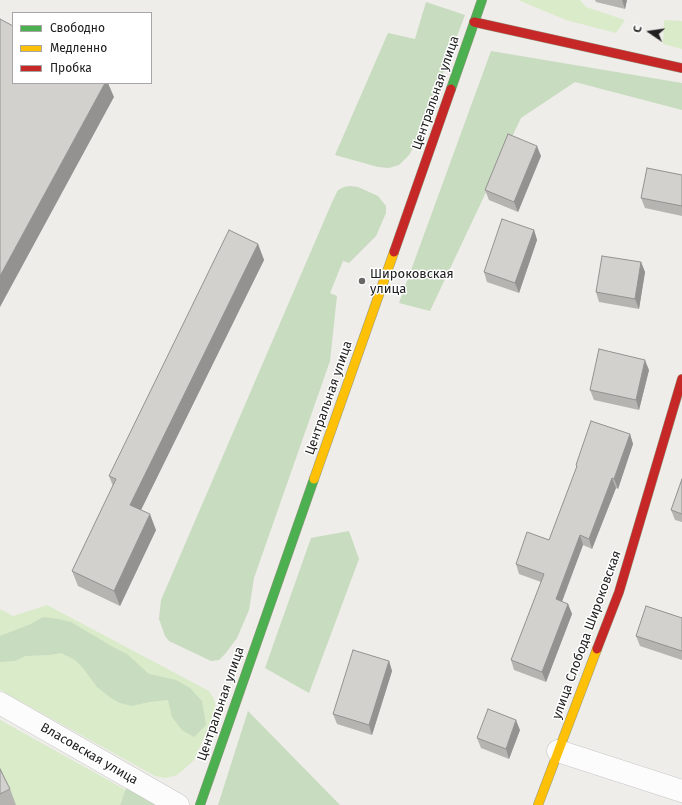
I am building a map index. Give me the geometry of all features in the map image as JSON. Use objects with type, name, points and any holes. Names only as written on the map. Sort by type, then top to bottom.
[{"type":"street","name":"Центральная улица","points":[[200,805],[482,0]]},
{"type":"street","points":[[474,22],[682,68]]},
{"type":"street","name":"улица Слобода Широковская","points":[[538,805],[619,592],[682,379]]},
{"type":"street","name":"Власовская улица","points":[[0,703],[178,805]]},
{"type":"street","points":[[558,751],[682,791]]},
{"type":"green space","points":[[518,0],[580,0],[586,7],[625,20],[616,33],[566,20]]},
{"type":"green space","points":[[426,2],[465,15],[418,140],[409,155],[399,165],[389,168],[378,167],[335,155],[388,33],[415,39]]},
{"type":"green space","points":[[664,20],[682,21],[682,49],[663,44]]},
{"type":"green space","points":[[491,51],[682,83],[682,110],[575,82],[521,118],[430,311],[399,303]]},
{"type":"green space","points":[[350,186],[358,187],[378,196],[386,206],[386,213],[376,236],[349,263],[343,261],[330,293],[337,296],[330,361],[254,578],[249,610],[237,638],[219,660],[211,661],[169,641],[165,636],[159,619],[161,600],[333,200],[338,190]]},
{"type":"green space","points":[[349,531],[359,559],[309,693],[265,668],[311,538]]},
{"type":"green space","points":[[47,605],[209,691],[214,699],[216,710],[194,760],[177,775],[166,778],[155,776],[0,690],[0,609],[13,616]]},
{"type":"green space","points":[[43,617],[71,622],[127,654],[149,674],[176,680],[190,688],[202,701],[206,725],[194,737],[182,730],[172,717],[168,700],[132,706],[120,703],[97,687],[75,660],[61,653],[25,656],[15,661],[0,662],[0,636],[31,624]]},
{"type":"green space","points":[[248,711],[340,805],[218,805]]},
{"type":"green space","points":[[0,720],[126,790],[120,805],[15,805],[0,776]]},
{"type":"green space","points":[[127,786],[159,805],[120,805]]},
{"type":"building","points":[[0,19],[12,25],[12,84],[104,84],[0,276]]},
{"type":"building","points":[[508,134],[537,146],[514,202],[485,190]]},
{"type":"building","points":[[647,168],[682,175],[682,206],[641,198]]},
{"type":"building","points":[[502,219],[534,230],[515,283],[484,272]]},
{"type":"building","points":[[229,230],[258,244],[130,505],[150,514],[114,591],[72,571],[116,479],[109,476]]},
{"type":"building","points":[[602,256],[641,262],[635,299],[596,292]]},
{"type":"building","points":[[599,349],[645,360],[636,400],[590,390]]},
{"type":"building","points":[[591,421],[630,434],[614,479],[612,478],[589,539],[580,535],[556,599],[568,604],[542,672],[511,660],[544,574],[516,564],[527,532],[549,540],[577,466],[576,465]]},
{"type":"building","points":[[682,479],[682,514],[671,510]]},
{"type":"building","points":[[646,606],[682,618],[682,651],[636,636]]},
{"type":"building","points":[[353,650],[389,661],[369,725],[333,714]]},
{"type":"building","points":[[488,709],[516,720],[506,749],[477,738]]},
{"type":"building","points":[[0,769],[10,789],[0,794]]},
{"type":"traffic: fast","points":[[451,89],[482,0]]},
{"type":"traffic: fast","points":[[200,805],[314,479]]},
{"type":"traffic: slow","points":[[314,479],[394,252]]},
{"type":"traffic: slow","points":[[538,805],[597,649]]},
{"type":"traffic: jam","points":[[474,22],[682,68]]},
{"type":"traffic: jam","points":[[394,252],[451,89]]},
{"type":"traffic: jam","points":[[597,649],[619,592],[682,379]]},
{"type":"place","name":"Широковская улица","points":[[362,281]]}]
